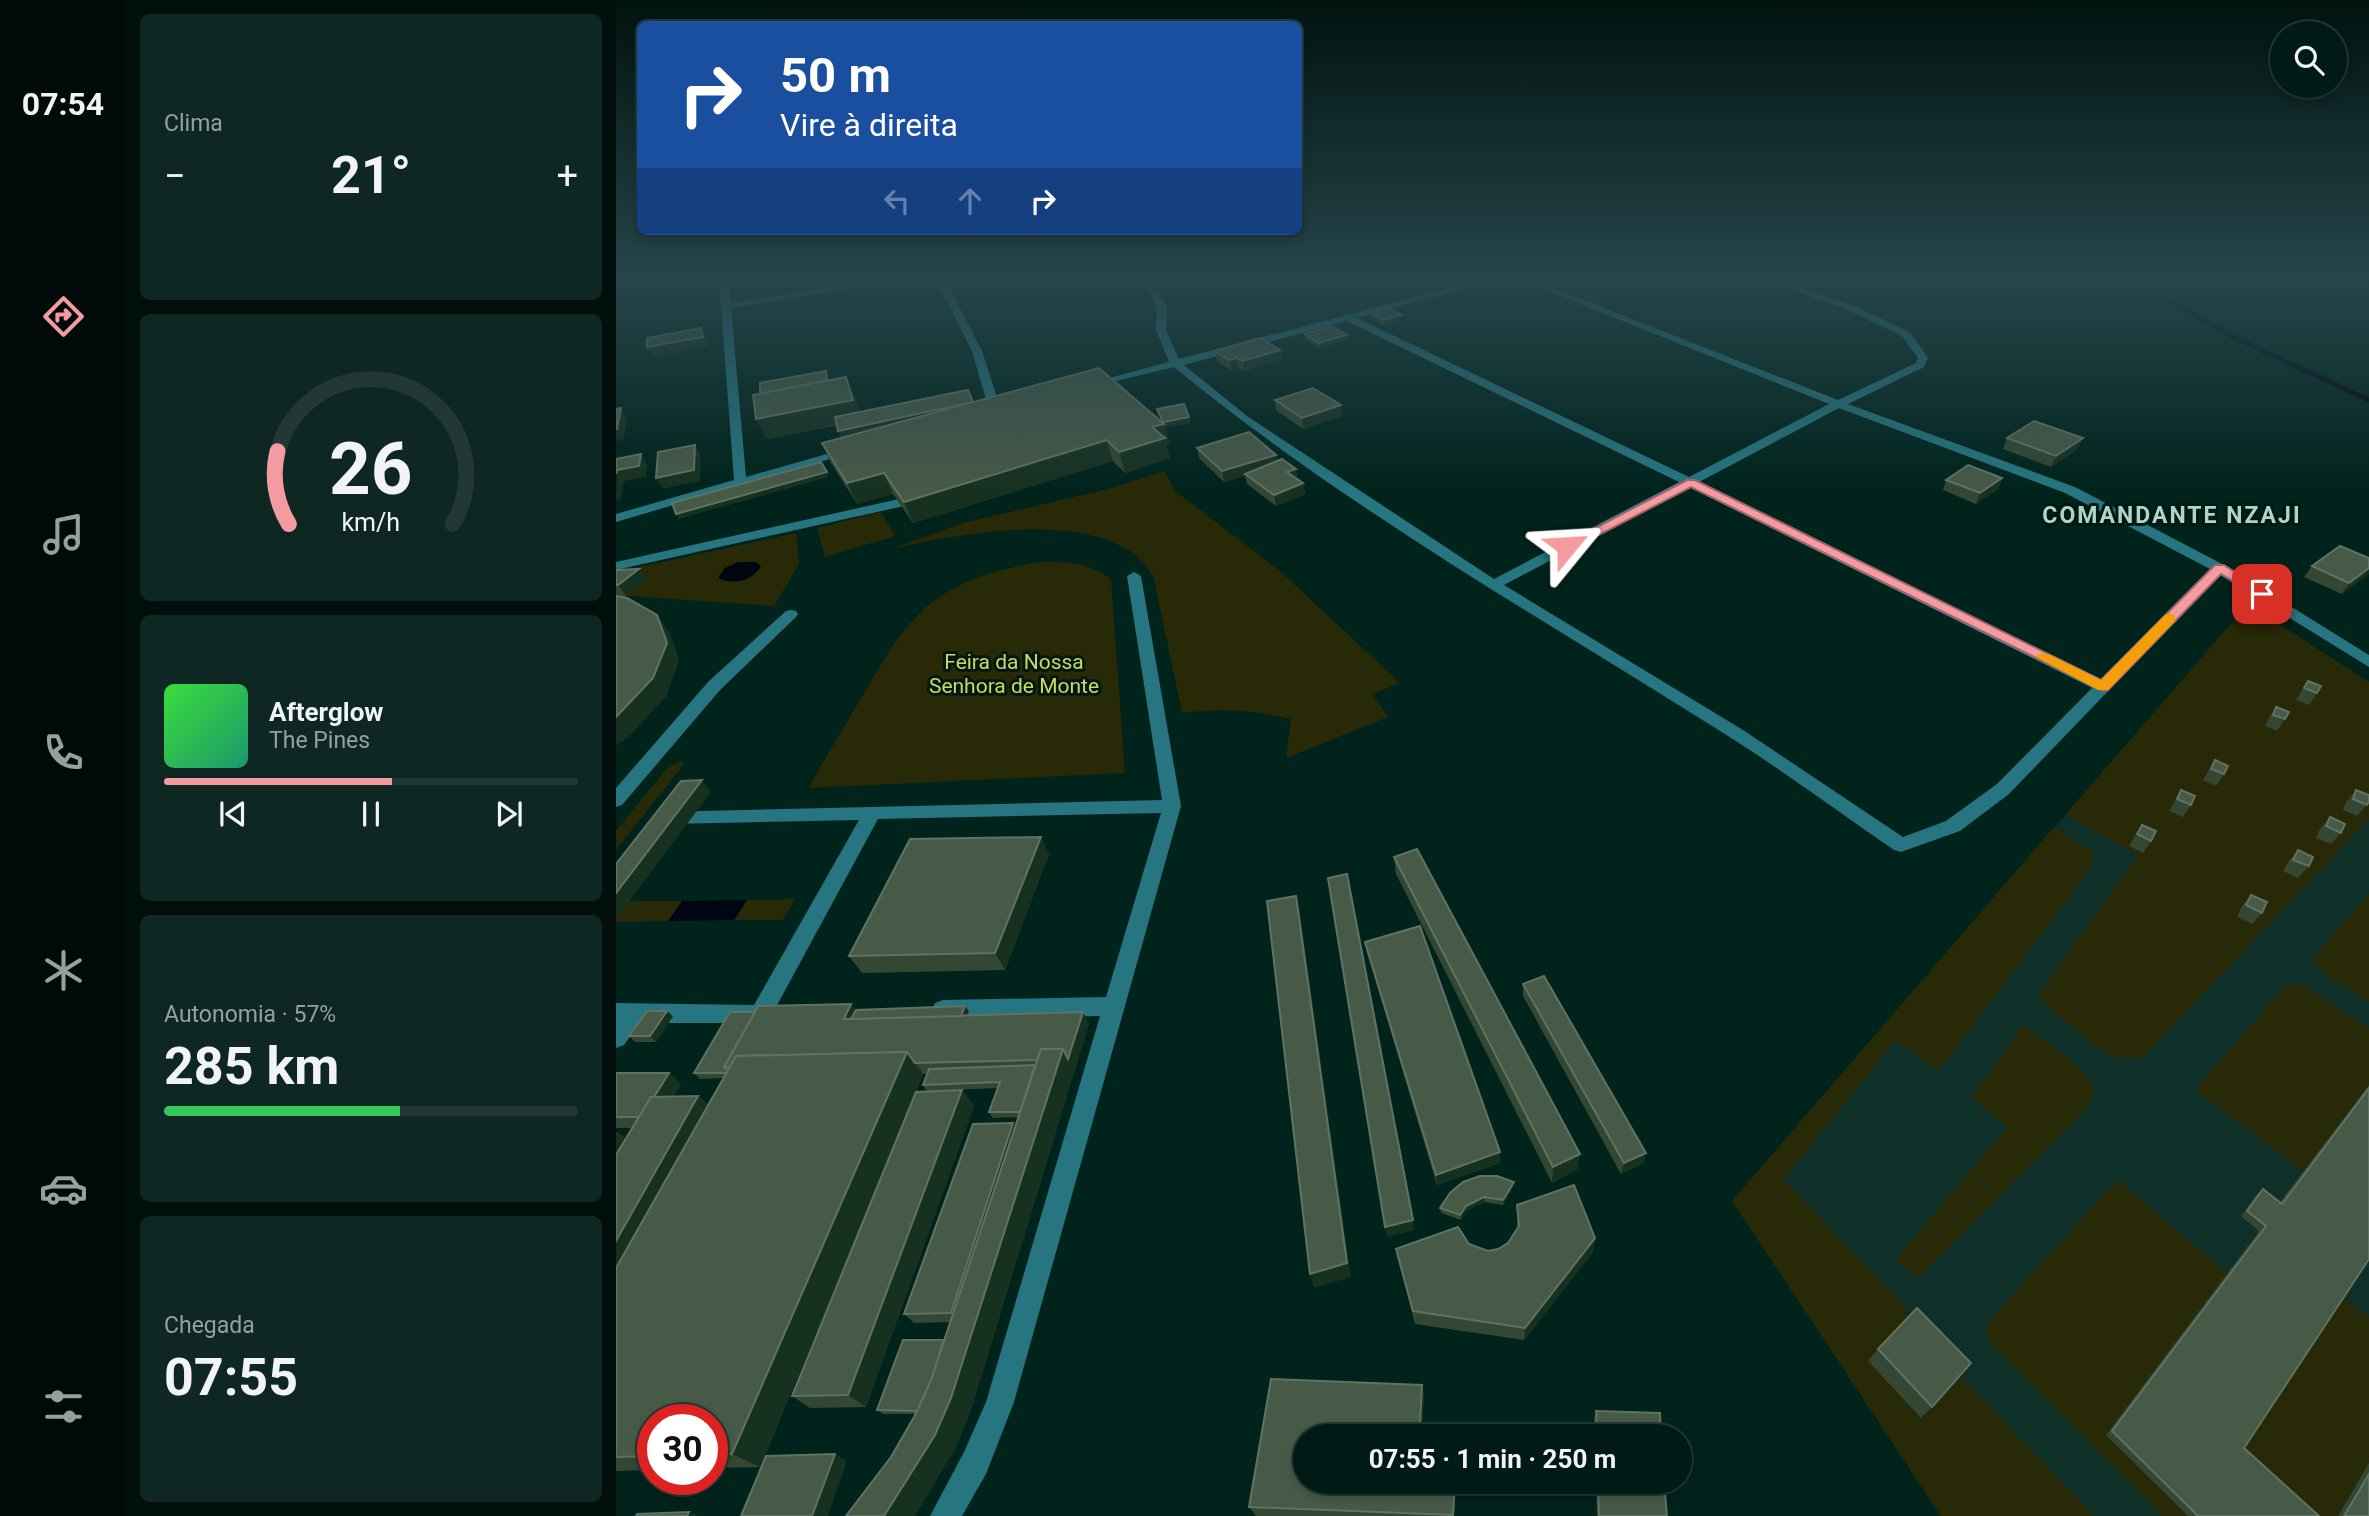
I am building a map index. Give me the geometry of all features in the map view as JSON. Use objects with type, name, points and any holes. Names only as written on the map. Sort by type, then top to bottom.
[{"type":"street","points":[[730,350],[740,481]]},
{"type":"street","points":[[976,350],[996,413]]},
{"type":"street","points":[[1169,350],[1175,363],[1243,418],[1493,585],[1737,734],[1901,845],[1953,826],[2003,789],[2220,568]]},
{"type":"street","points":[[1072,391],[1225,350]]},
{"type":"street","points":[[1415,350],[2103,687]]},
{"type":"street","points":[[1701,350],[1838,404],[2053,483],[2220,568],[2369,662]]},
{"type":"street","points":[[1493,585],[1838,404],[1920,365],[1923,358],[1917,350]]},
{"type":"street","points":[[982,416],[1008,409]]},
{"type":"street","points":[[616,518],[861,449]]},
{"type":"street","points":[[616,566],[899,503]]},
{"type":"street","points":[[945,1516],[975,1463],[1000,1402],[1172,806],[1134,576]]},
{"type":"street","points":[[616,800],[714,686],[791,614]]},
{"type":"street","points":[[667,817],[1172,806]]},
{"type":"street","points":[[761,1013],[873,812]]},
{"type":"street","points":[[924,1010],[1115,1006]]},
{"type":"street","points":[[616,1038],[625,1013],[788,1013]]},
{"type":"shaded area","points":[[738,562],[756,562],[761,566],[753,575],[742,580],[718,578],[725,568]]},
{"type":"shaded area","points":[[2248,604],[2369,682],[2369,1516],[1941,1516],[1732,1201]]},
{"type":"shaded area","points":[[747,900],[734,920],[668,921],[682,901]]},
{"type":"green space","points":[[1165,471],[1174,490],[1278,569],[1400,683],[1372,694],[1388,717],[1286,758],[1291,719],[1237,711],[1182,713],[1153,575],[1139,558],[1115,543],[1086,534],[1018,530],[949,537],[891,549],[963,523],[1108,489]]},
{"type":"green space","points":[[881,512],[895,536],[825,557],[817,528]]},
{"type":"green space","points":[[796,533],[799,564],[774,606],[626,596],[616,604],[616,572]]},
{"type":"green space","name":"Feira da Nossa Senhora de Monte","points":[[1039,562],[1077,564],[1094,569],[1111,579],[1125,773],[808,788],[887,655],[926,607],[974,579],[1000,570]]},
{"type":"green space","points":[[2248,604],[2369,682],[2369,819],[2143,1057],[2120,1058],[2105,1053],[2040,1001],[2040,993],[2138,855],[2065,815]]},
{"type":"green space","points":[[680,761],[684,763],[681,768],[616,850],[616,831],[667,768]]},
{"type":"green space","points":[[2054,827],[2093,852],[2093,865],[1938,1071],[1896,1040],[1783,1179],[1906,1307],[1906,1321],[2095,1516],[1941,1516],[1732,1201]]},
{"type":"green space","points":[[2369,894],[2369,1002],[2320,971],[2313,962],[2315,956]]},
{"type":"green space","points":[[795,899],[783,920],[734,920],[747,900]]},
{"type":"green space","points":[[628,901],[682,901],[668,921],[616,922],[616,917]]},
{"type":"green space","points":[[2293,984],[2305,987],[2369,1028],[2369,1085],[2303,1171],[2195,1090],[2285,986]]},
{"type":"green space","points":[[2023,1025],[2065,1055],[2086,1074],[2092,1083],[2093,1097],[2084,1111],[1917,1279],[1896,1259],[2008,1127],[1971,1098]]},
{"type":"green space","points":[[2117,1180],[2228,1273],[2106,1435],[2188,1516],[2162,1516],[1991,1345],[1985,1333],[1989,1321]]},
{"type":"green space","points":[[2340,1295],[2369,1317],[2369,1462],[2338,1516],[2307,1516],[2237,1451]]},
{"type":"building","points":[[1280,350],[1243,361],[1237,358],[1229,360],[1215,351]]},
{"type":"building","points":[[1099,368],[1164,424],[1152,427],[1165,438],[1119,452],[1107,440],[904,502],[884,473],[847,483],[822,443]]},
{"type":"building","points":[[826,371],[827,380],[760,394],[760,383]]},
{"type":"building","points":[[846,377],[853,400],[756,419],[753,395]]},
{"type":"building","points":[[1313,388],[1341,405],[1302,418],[1275,400]]},
{"type":"building","points":[[968,390],[973,402],[838,431],[835,417]]},
{"type":"building","points":[[1184,404],[1189,417],[1163,422],[1157,409]]},
{"type":"building","points":[[621,408],[617,429],[616,429],[616,409]]},
{"type":"building","points":[[2034,421],[2083,438],[2056,456],[2007,438]]},
{"type":"building","points":[[1249,432],[1276,455],[1222,471],[1197,448]]},
{"type":"building","points":[[695,445],[694,470],[656,478],[658,452]]},
{"type":"building","points":[[641,454],[639,466],[617,470],[616,474],[616,459]]},
{"type":"building","points":[[1282,459],[1296,469],[1287,472],[1303,483],[1274,495],[1245,474]]},
{"type":"building","points":[[821,462],[827,472],[676,514],[672,503]]},
{"type":"building","points":[[1968,465],[2002,478],[1980,493],[1946,480]]},
{"type":"building","points":[[2340,546],[2369,558],[2369,568],[2349,583],[2312,566]]},
{"type":"building","points":[[639,569],[618,585],[616,585],[616,570]]},
{"type":"building","points":[[616,596],[627,598],[657,615],[667,643],[653,678],[616,717]]},
{"type":"building","points":[[2308,681],[2321,686],[2317,693],[2304,688]]},
{"type":"building","points":[[2276,707],[2289,712],[2285,719],[2273,715]]},
{"type":"building","points":[[2215,760],[2228,766],[2224,774],[2211,769]]},
{"type":"building","points":[[702,780],[616,893],[616,864],[681,781]]},
{"type":"building","points":[[2181,790],[2195,796],[2191,805],[2177,799]]},
{"type":"building","points":[[2356,790],[2369,795],[2367,805],[2353,799]]},
{"type":"building","points":[[2330,817],[2345,824],[2341,833],[2326,826]]},
{"type":"building","points":[[2142,825],[2156,831],[2151,841],[2137,834]]},
{"type":"building","points":[[1041,837],[995,953],[849,956],[910,839]]},
{"type":"building","points":[[1417,849],[1580,1154],[1553,1167],[1394,857]]},
{"type":"building","points":[[2298,850],[2313,857],[2309,866],[2293,860]]},
{"type":"building","points":[[1347,874],[1413,1220],[1385,1227],[1328,878]]},
{"type":"building","points":[[2251,895],[2267,902],[2262,913],[2246,905]]},
{"type":"building","points":[[1296,896],[1347,1263],[1310,1274],[1267,901]]},
{"type":"building","points":[[1420,926],[1500,1152],[1436,1175],[1365,942]]},
{"type":"building","points":[[1544,976],[1646,1153],[1624,1163],[1523,984]]},
{"type":"building","points":[[851,1004],[844,1019],[1083,1012],[1068,1059],[1063,1049],[1041,1049],[1037,1060],[915,1063],[907,1052],[736,1056],[730,1067],[724,1067],[758,1006]]},
{"type":"building","points":[[965,1006],[961,1016],[851,1019],[856,1010]]},
{"type":"building","points":[[647,1011],[667,1011],[650,1036],[629,1036]]},
{"type":"building","points":[[730,1012],[755,1012],[724,1067],[727,1073],[694,1073]]},
{"type":"building","points":[[1041,1049],[1063,1049],[951,1398],[935,1435],[884,1516],[846,1516],[891,1457],[931,1380]]},
{"type":"building","points":[[907,1052],[732,1454],[728,1454],[728,1404],[637,1404],[637,1456],[616,1457],[616,1268],[736,1056]]},
{"type":"building","points":[[1035,1065],[1020,1112],[989,1112],[1000,1082],[923,1085],[929,1069]]},
{"type":"building","points":[[616,1073],[669,1073],[640,1117],[616,1117]]},
{"type":"building","points":[[2369,1088],[2369,1259],[2244,1448],[2319,1516],[2198,1516],[2112,1431],[2266,1226],[2247,1211],[2263,1189],[2282,1204]]},
{"type":"building","points":[[962,1090],[848,1395],[792,1396],[916,1092]]},
{"type":"building","points":[[698,1096],[616,1241],[616,1155],[651,1097]]},
{"type":"building","points":[[1013,1123],[951,1313],[904,1314],[973,1124]]},
{"type":"building","points":[[1480,1176],[1497,1176],[1514,1182],[1503,1200],[1484,1197],[1466,1206],[1460,1215],[1440,1208],[1450,1193],[1463,1182]]},
{"type":"building","points":[[1574,1185],[1595,1238],[1525,1328],[1413,1311],[1396,1249],[1458,1227],[1469,1244],[1488,1251],[1498,1249],[1508,1243],[1519,1226],[1517,1205]]},
{"type":"building","points":[[1917,1308],[1971,1363],[1932,1407],[1878,1349]]},
{"type":"building","points":[[903,1340],[944,1340],[917,1411],[877,1410]]},
{"type":"building","points":[[1271,1379],[1422,1385],[1420,1424],[1293,1424],[1293,1494],[1454,1494],[1453,1515],[1249,1507]]},
{"type":"building","points":[[1596,1411],[1660,1413],[1660,1424],[1596,1424]]},
{"type":"building","points":[[835,1454],[812,1516],[741,1516],[766,1456]]},
{"type":"building","points":[[2369,1474],[2369,1516],[2344,1516]]},
{"type":"building","points":[[1598,1494],[1665,1494],[1667,1516],[1599,1516]]},
{"type":"building","points":[[689,1512],[687,1516],[636,1516],[637,1514]]},
{"type":"waterway","points":[[2260,350],[2369,400]]},
{"type":"slow traffic","points":[[2043,657],[2103,687],[2170,618]]},
{"type":"district","name":"COMANDANTE NZAJI","points":[[2172,515]]},
{"type":"route","points":[[1567,546],[1691,483],[2103,687],[2220,568],[2262,594]]}]
